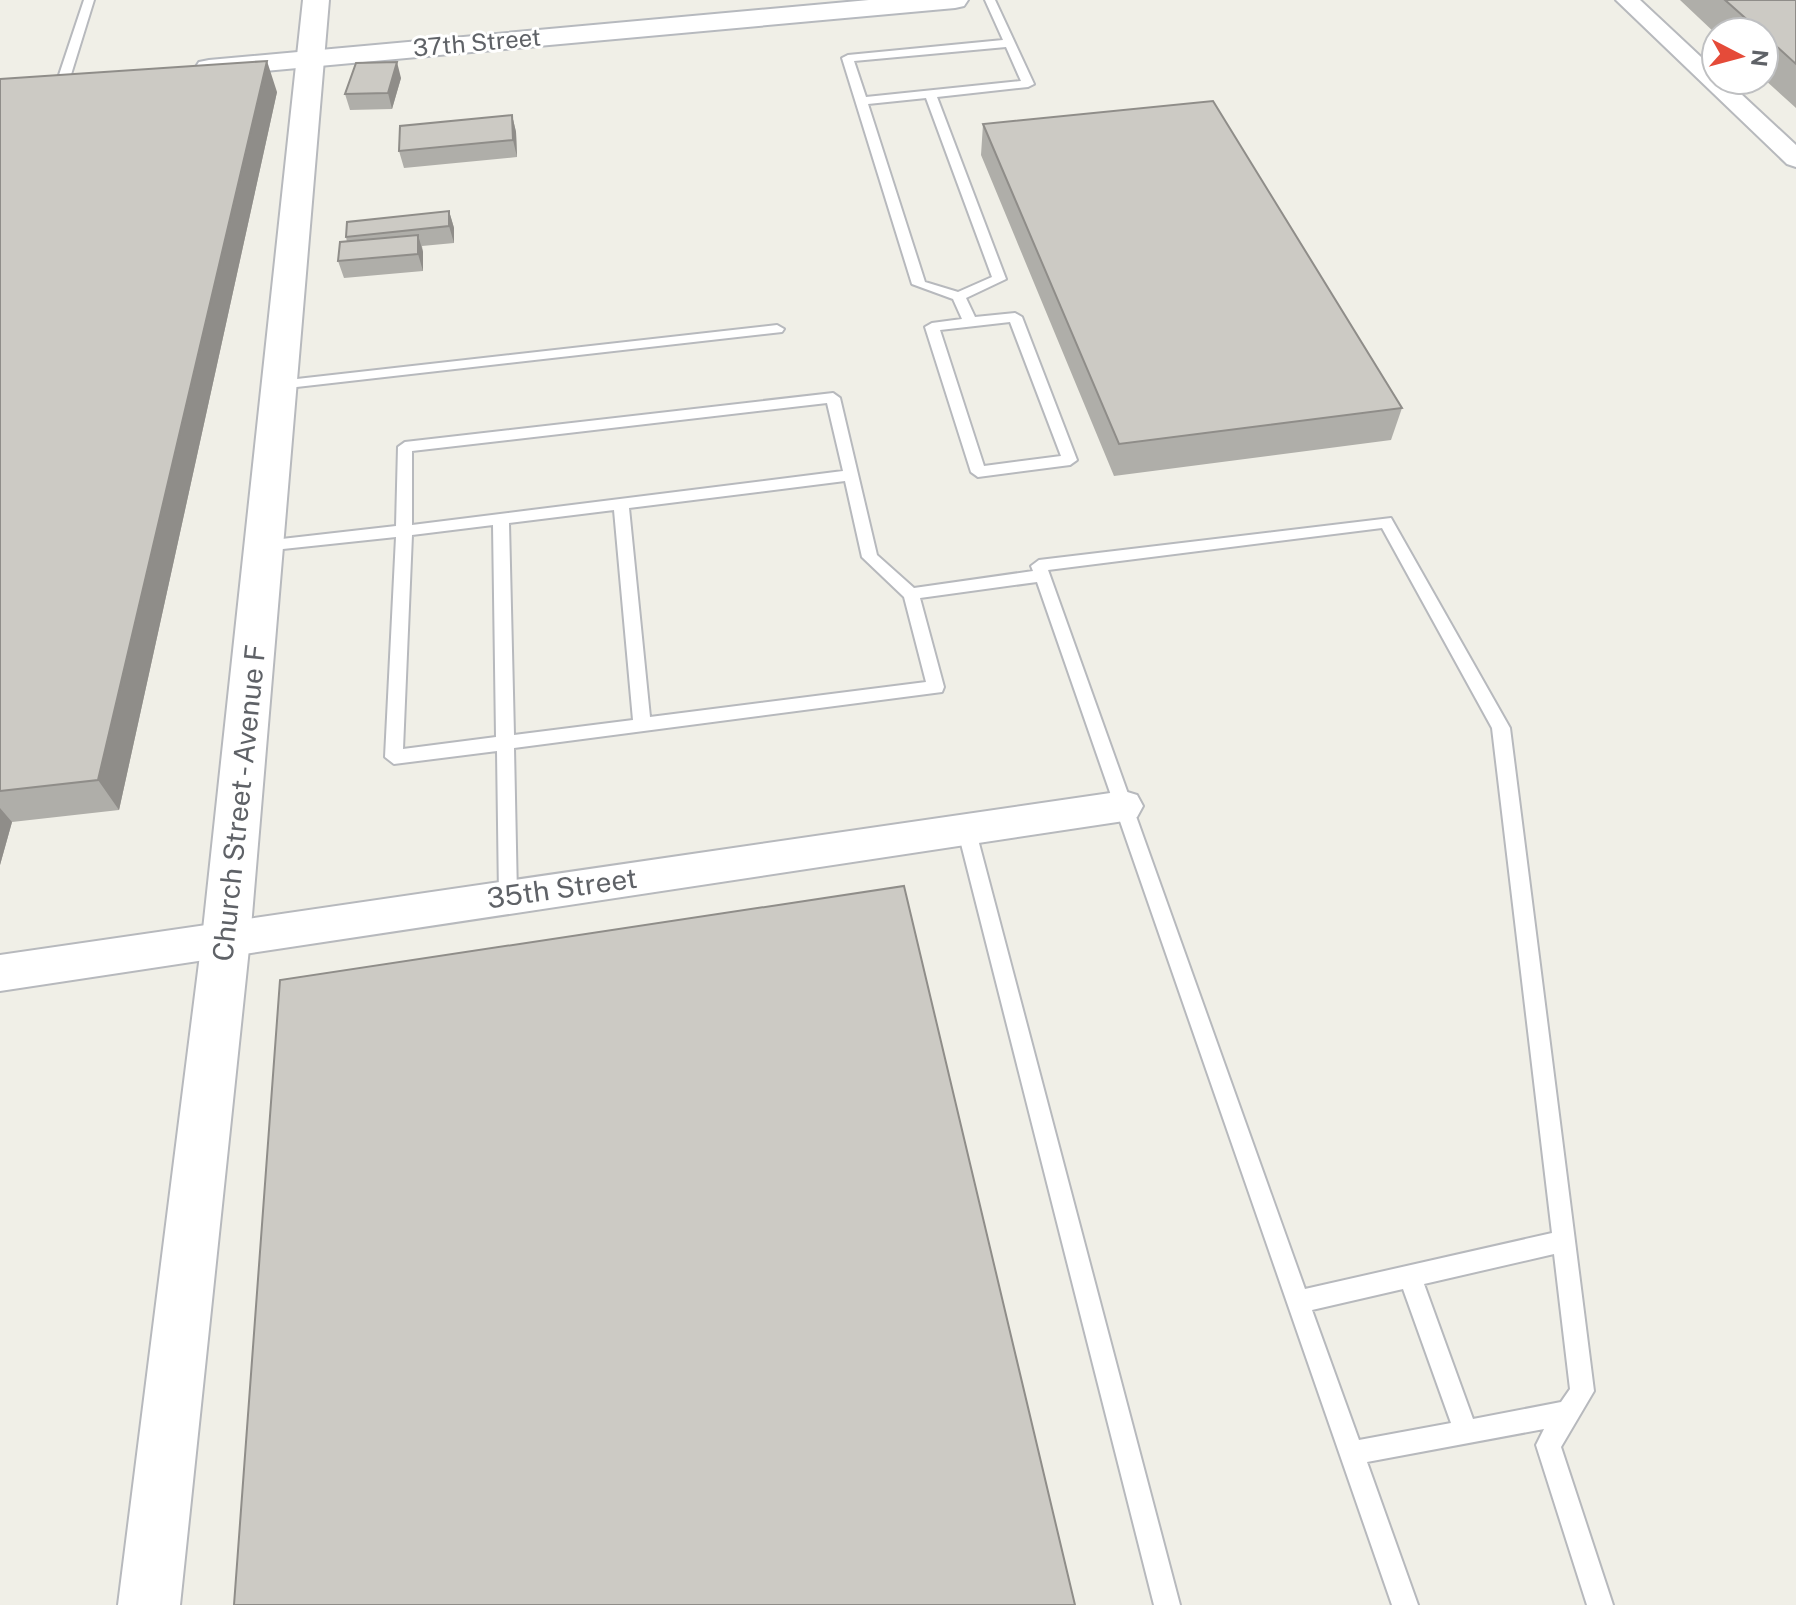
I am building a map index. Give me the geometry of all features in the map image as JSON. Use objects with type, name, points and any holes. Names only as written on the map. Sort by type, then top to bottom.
[{"type":"street","name":"Church Street - Avenue F","points":[[149,1605],[226,939],[316,0]]},
{"type":"street","name":"37th Street","points":[[183,70],[955,0]]},
{"type":"street","points":[[1627,0],[1796,159]]},
{"type":"street","points":[[31,84],[91,79]]},
{"type":"street","name":"35th Street","points":[[0,973],[1124,806]]},
{"type":"lane","points":[[63,81],[89,0]]},
{"type":"lane","points":[[861,101],[1028,84],[990,0]]},
{"type":"lane","points":[[930,94],[999,279],[959,296],[919,284],[848,58],[1010,43]]},
{"type":"lane","points":[[959,296],[970,322]]},
{"type":"lane","points":[[1015,317],[1070,460],[978,472],[932,327],[970,322],[1015,317]]},
{"type":"lane","points":[[279,385],[777,329]]},
{"type":"lane","points":[[833,398],[851,475],[870,557],[911,594],[936,687],[394,757],[405,447],[833,398]]},
{"type":"lane","points":[[264,546],[501,520],[851,475]]},
{"type":"lane","points":[[621,505],[642,725]]},
{"type":"lane","points":[[501,520],[508,896]]},
{"type":"lane","points":[[1405,1605],[1039,566],[1386,522],[1501,728],[1582,1391],[1548,1445],[1600,1605]]},
{"type":"lane","points":[[911,594],[1041,576]]},
{"type":"lane","points":[[966,828],[1167,1605]]},
{"type":"lane","points":[[1298,1302],[1564,1241]]},
{"type":"lane","points":[[1410,1276],[1466,1432]]},
{"type":"lane","points":[[1351,1453],[1568,1413]]},
{"type":"building","points":[[1725,0],[1796,0],[1796,64],[1780,50],[1780,16],[1743,16]]},
{"type":"building","points":[[267,61],[98,780],[0,791],[0,79]]},
{"type":"building","points":[[397,62],[388,93],[345,94],[356,63]]},
{"type":"building","points":[[1213,101],[1402,408],[1119,444],[983,124]]},
{"type":"building","points":[[512,115],[513,140],[399,151],[400,126]]},
{"type":"building","points":[[449,211],[449,226],[346,237],[347,222]]},
{"type":"building","points":[[418,235],[418,254],[338,261],[340,242]]},
{"type":"building","points":[[904,886],[1075,1605],[234,1605],[280,980]]}]
